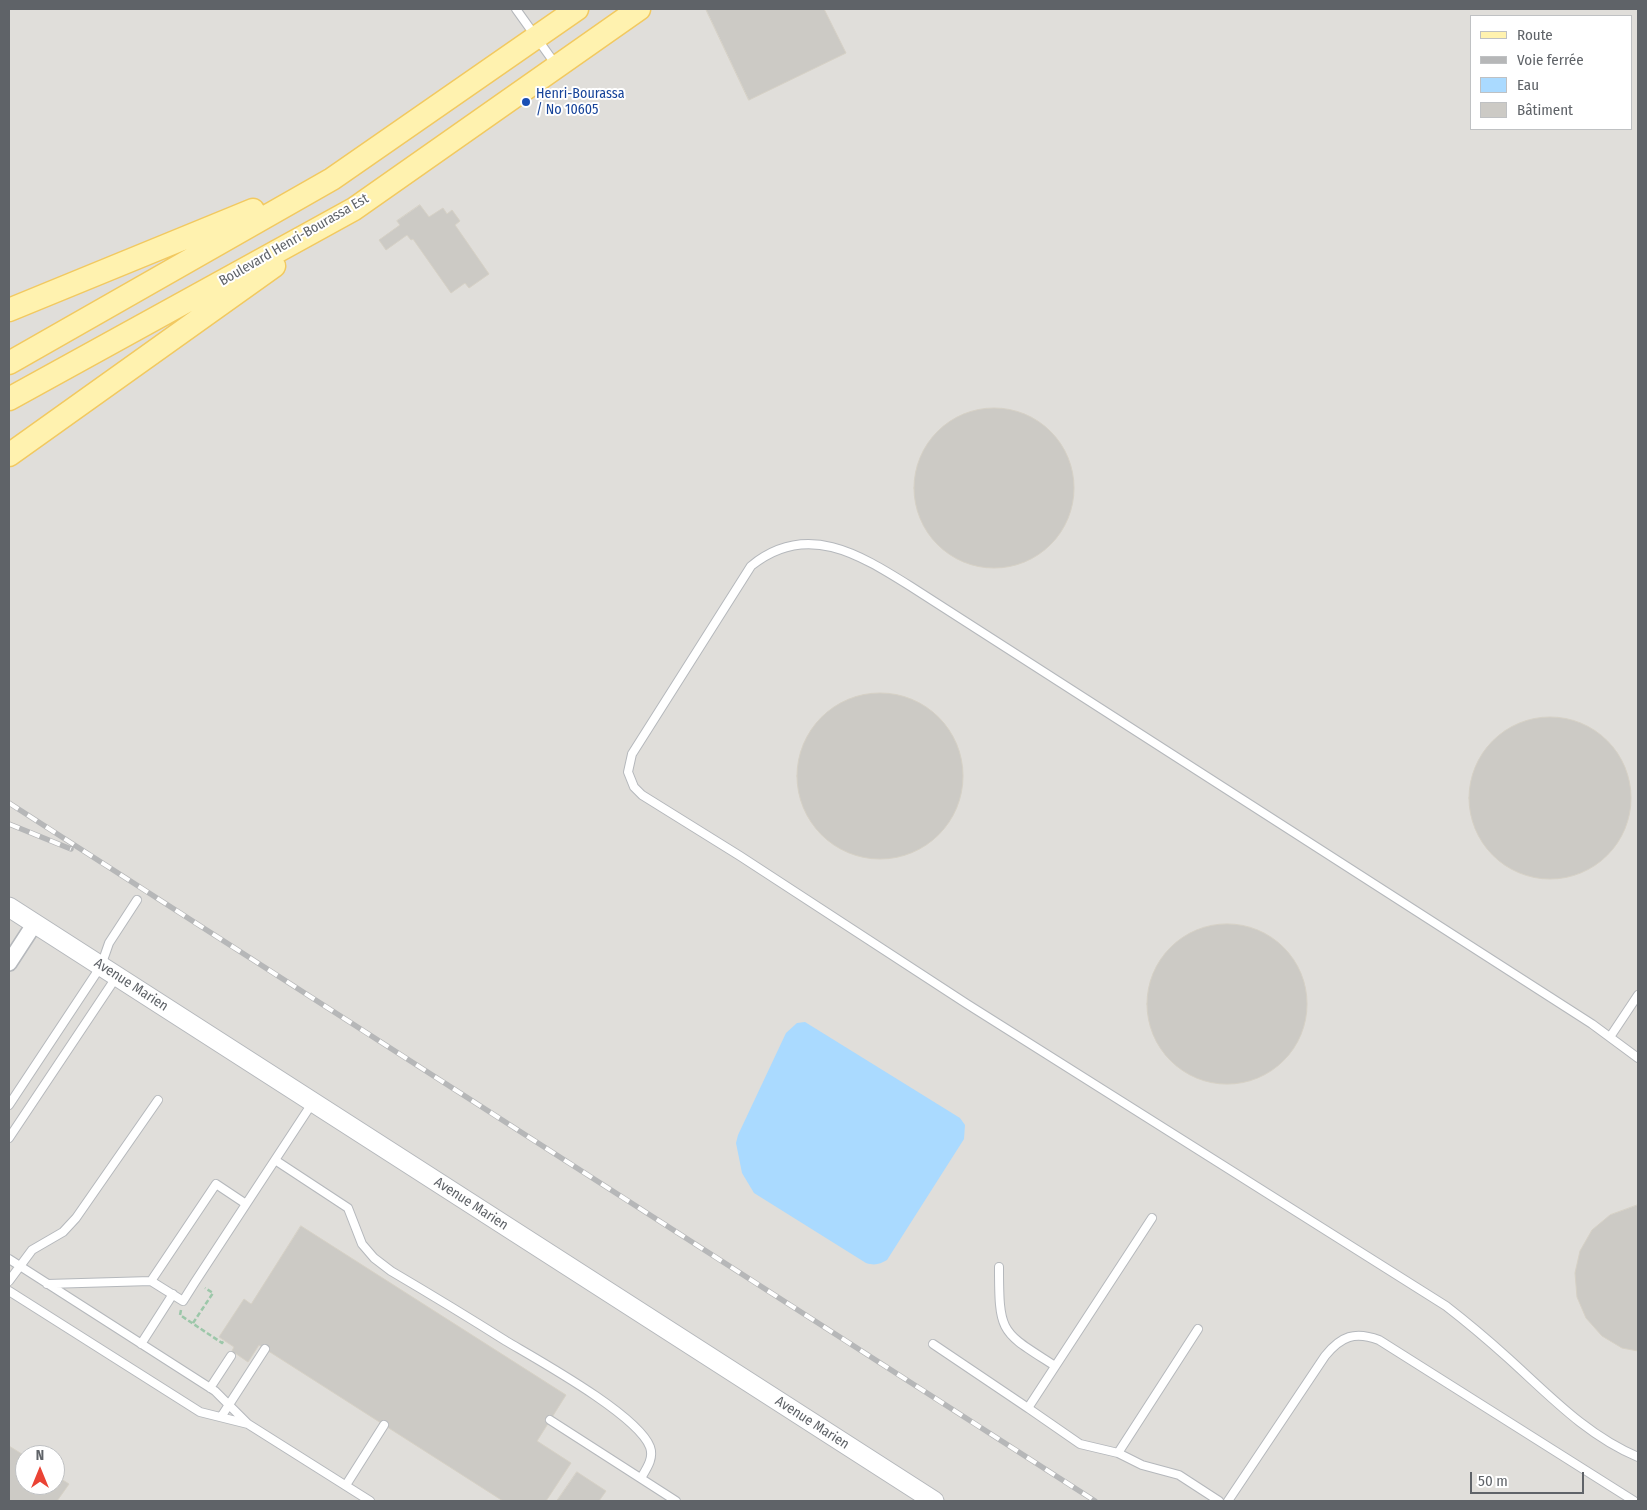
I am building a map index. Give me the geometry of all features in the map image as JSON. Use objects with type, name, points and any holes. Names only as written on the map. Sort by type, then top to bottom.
[{"type":"main road","points":[[9,363],[332,179],[535,36],[577,9]]},
{"type":"main road","name":"Boulevard Henri-Bourassa Est","points":[[9,399],[354,209],[639,9]]},
{"type":"main road","points":[[9,310],[66,285],[332,179]]},
{"type":"main road","points":[[9,455],[354,209]]},
{"type":"street","name":"Avenue Marien","points":[[9,906],[934,1501]]},
{"type":"street","points":[[9,963],[35,923]]},
{"type":"lane","points":[[516,9],[557,67]]},
{"type":"lane","points":[[1638,1058],[1610,1037],[910,586],[858,556],[832,547],[805,543],[792,546],[761,558],[751,566],[632,754],[629,763],[630,780],[642,795],[740,856],[967,1004],[1446,1306],[1501,1352],[1568,1414],[1608,1442],[1638,1457]]},
{"type":"lane","points":[[9,1106],[101,966],[109,943],[137,900]]},
{"type":"lane","points":[[9,1138],[117,976]]},
{"type":"lane","points":[[1610,1037],[1638,995]]},
{"type":"lane","points":[[9,1281],[32,1250],[63,1232],[76,1218],[158,1100]]},
{"type":"lane","points":[[47,1284],[152,1281],[183,1301],[313,1102]]},
{"type":"lane","points":[[275,1160],[348,1208],[362,1244],[374,1258],[391,1271],[580,1386],[621,1415],[646,1439],[650,1446],[651,1458],[641,1478]]},
{"type":"lane","points":[[152,1281],[216,1184],[246,1204]]},
{"type":"lane","points":[[1028,1408],[1152,1218]]},
{"type":"lane","points":[[9,1259],[210,1388],[248,1424],[370,1501]]},
{"type":"lane","points":[[999,1268],[999,1302],[1006,1330],[1013,1338],[1055,1366]]},
{"type":"lane","points":[[9,1292],[200,1412],[248,1424]]},
{"type":"lane","points":[[141,1344],[173,1294]]},
{"type":"lane","points":[[1118,1453],[1198,1329]]},
{"type":"lane","points":[[1228,1501],[1325,1356],[1340,1340],[1358,1334],[1379,1340],[1634,1501]]},
{"type":"lane","points":[[933,1344],[1080,1444],[1118,1453],[1142,1465],[1179,1475],[1209,1498],[1219,1501]]},
{"type":"lane","points":[[221,1417],[265,1349]]},
{"type":"lane","points":[[210,1388],[230,1356]]},
{"type":"lane","points":[[550,1420],[676,1501]]},
{"type":"lane","points":[[346,1485],[384,1425]]},
{"type":"path","points":[[193,1324],[213,1293]]},
{"type":"path","points":[[180,1315],[222,1343],[224,1340]]},
{"type":"shaded area","points":[[9,9],[1638,9],[1638,1501],[9,1501]]},
{"type":"water","points":[[805,1022],[960,1118],[965,1125],[964,1139],[887,1260],[880,1263],[866,1263],[754,1193],[742,1173],[736,1143],[738,1135],[786,1033],[797,1023]]},
{"type":"building","points":[[706,9],[824,9],[846,53],[749,100]]},
{"type":"building","points":[[420,205],[429,217],[443,208],[447,214],[452,210],[460,221],[455,225],[489,274],[469,288],[465,283],[451,293],[413,239],[411,240],[407,235],[386,250],[379,240],[400,225],[397,221]]},
{"type":"building","points":[[986,408],[1002,408],[1025,414],[1051,431],[1068,457],[1074,480],[1074,496],[1068,519],[1051,545],[1025,562],[1002,568],[986,568],[963,562],[943,550],[932,539],[920,519],[914,496],[914,480],[920,457],[932,437],[943,426],[963,414]]},
{"type":"building","points":[[880,693],[904,697],[919,703],[944,724],[953,737],[959,752],[963,776],[959,800],[953,815],[932,840],[919,849],[904,855],[880,859],[856,855],[841,849],[816,828],[807,815],[801,800],[797,776],[801,752],[807,737],[828,712],[841,703],[856,697]]},
{"type":"building","points":[[1550,717],[1566,719],[1581,724],[1595,731],[1607,741],[1617,753],[1624,767],[1629,782],[1631,798],[1629,814],[1624,829],[1617,843],[1607,855],[1595,865],[1581,872],[1566,877],[1550,879],[1534,877],[1519,872],[1505,865],[1493,855],[1483,843],[1476,829],[1471,814],[1469,798],[1471,782],[1476,767],[1483,753],[1493,741],[1505,731],[1519,724],[1534,719]]},
{"type":"building","points":[[1235,924],[1265,933],[1284,947],[1294,959],[1301,973],[1306,988],[1306,1020],[1301,1035],[1294,1049],[1284,1061],[1272,1071],[1250,1081],[1235,1084],[1219,1084],[1204,1081],[1182,1071],[1160,1049],[1148,1020],[1147,996],[1150,981],[1160,959],[1182,937],[1211,925]]},
{"type":"building","points":[[1638,1205],[1638,1351],[1622,1348],[1602,1336],[1586,1318],[1577,1297],[1575,1273],[1580,1251],[1592,1230],[1610,1215]]},
{"type":"building","points":[[301,1226],[566,1395],[537,1441],[571,1463],[546,1501],[503,1501],[259,1345],[248,1362],[232,1351],[234,1347],[219,1337],[244,1299],[251,1304]]},
{"type":"building","points":[[9,1446],[15,1450],[15,1495],[61,1495],[57,1501],[9,1501]]},
{"type":"building","points":[[577,1472],[606,1491],[599,1501],[557,1501]]},
{"type":"building","points":[[65,1481],[69,1484],[65,1490]]},
{"type":"railway","points":[[9,803],[1095,1501]]},
{"type":"railway","points":[[9,824],[71,849]]},
{"type":"place","name":"Henri-Bourassa / No 10605","points":[[526,102]]}]
